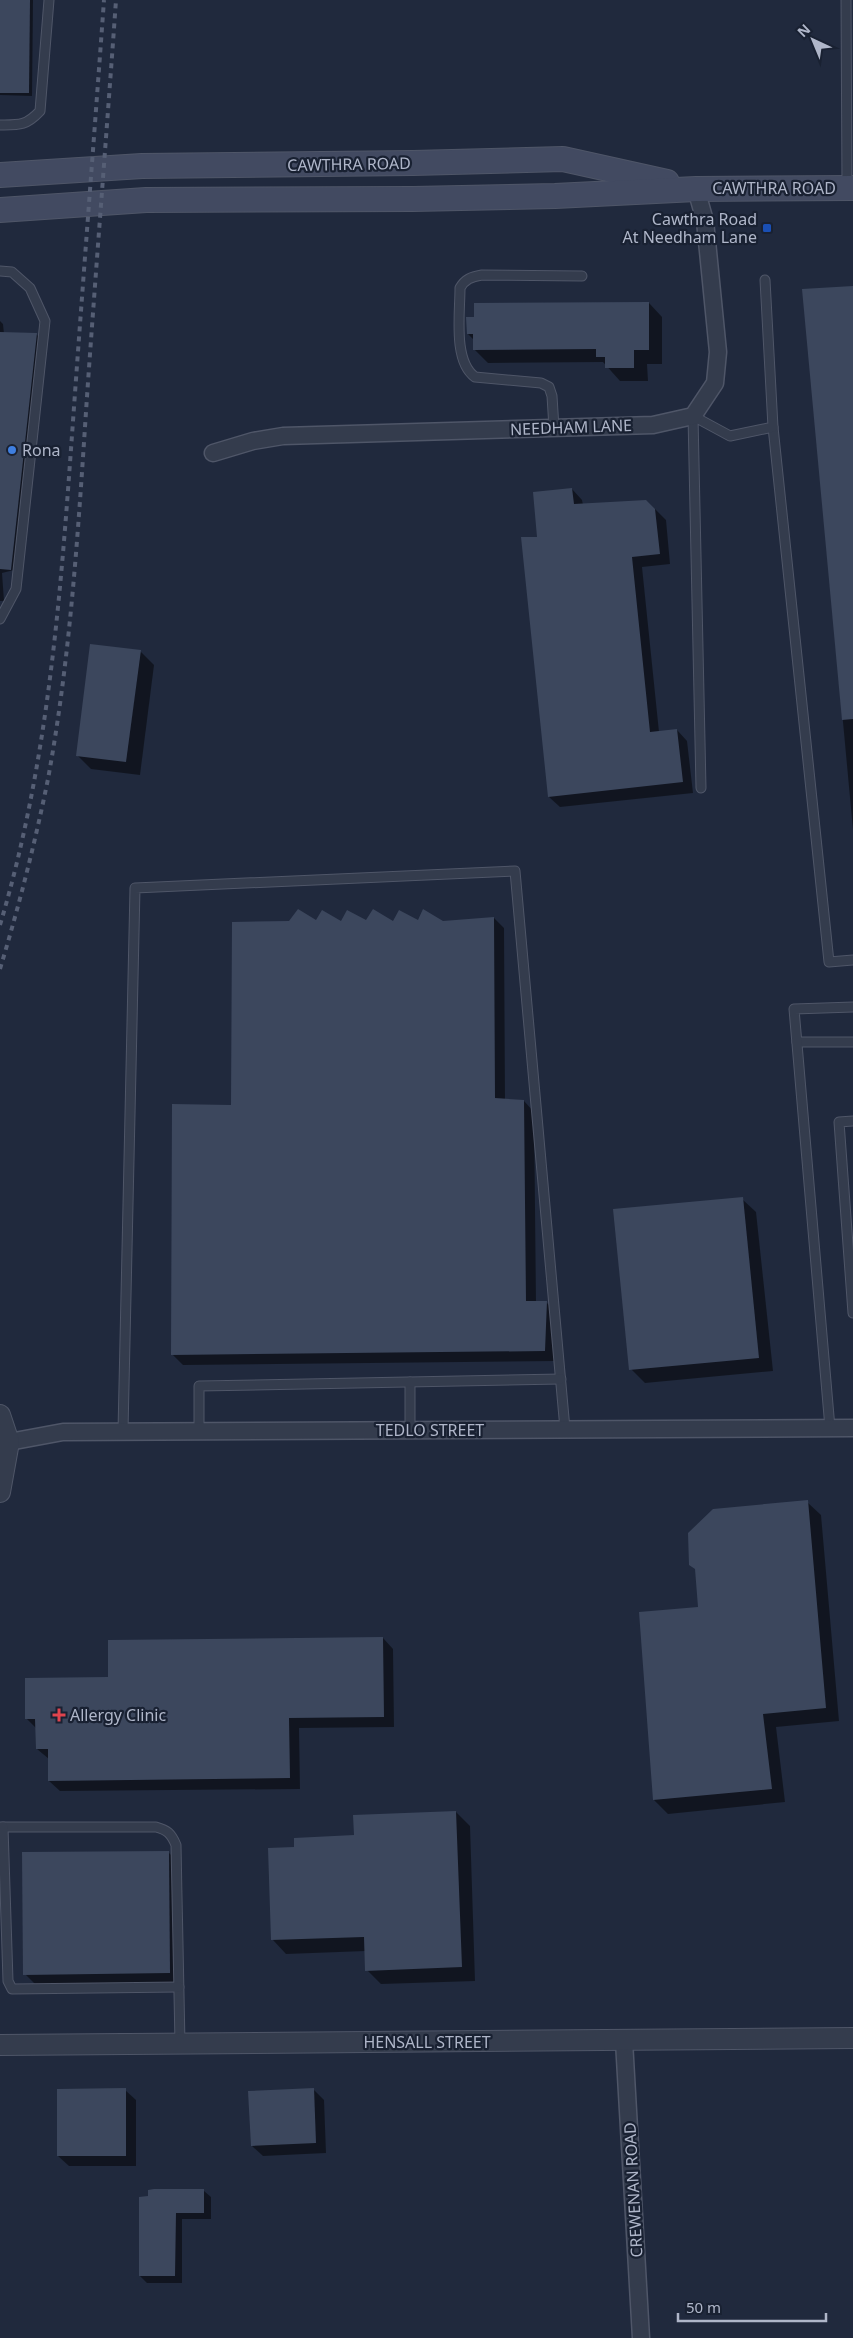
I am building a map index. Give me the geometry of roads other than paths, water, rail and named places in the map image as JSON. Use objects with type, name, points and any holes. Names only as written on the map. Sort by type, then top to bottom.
[{"type":"main road","name":"CAWTHRA ROAD","points":[[0,174],[142,166],[413,163],[563,159],[696,189]]},
{"type":"main road","name":"CAWTHRA ROAD","points":[[0,210],[146,200],[431,199],[556,196],[696,189],[850,188]]},
{"type":"street","points":[[693,416],[715,383],[718,352],[705,220],[696,189]]},
{"type":"street","name":"NEEDHAM LANE","points":[[213,453],[253,441],[283,436],[653,425],[693,416]]},
{"type":"street","points":[[0,1415],[9,1442],[0,1492]]},
{"type":"street","name":"TEDLO STREET","points":[[9,1442],[63,1432],[853,1428]]},
{"type":"street","name":"HENSALL STREET","points":[[0,2045],[853,2038]]},
{"type":"street","name":"CREWENAN ROAD","points":[[624,2041],[641,2338]]},
{"type":"lane","points":[[0,125],[22,125],[32,120],[40,111],[49,0]]},
{"type":"lane","points":[[846,0],[850,188]]},
{"type":"lane","points":[[0,271],[12,272],[30,288],[45,321],[16,589],[0,619]]},
{"type":"lane","points":[[554,428],[552,396],[549,387],[541,383],[475,377],[463,364],[460,288],[463,282],[470,278],[482,276],[582,276]]},
{"type":"lane","points":[[764,280],[773,427],[829,962],[853,960]]},
{"type":"lane","points":[[701,788],[693,416],[730,436],[773,427]]},
{"type":"lane","points":[[123,1432],[134,888],[515,871],[565,1429]]},
{"type":"lane","points":[[830,1428],[794,1009],[853,1007]]},
{"type":"lane","points":[[797,1042],[853,1042]]},
{"type":"lane","points":[[853,1121],[839,1122],[853,1313]]},
{"type":"lane","points":[[199,1431],[199,1386],[561,1379]]},
{"type":"lane","points":[[410,1382],[410,1430]]},
{"type":"lane","points":[[179,1987],[12,1989],[8,1981],[2,1827],[156,1827],[167,1830],[172,1836],[176,1845],[179,1987],[180,2044]]},
{"type":"railway","points":[[0,925],[17,863],[30,801],[41,738],[58,611],[104,0]]},
{"type":"railway","points":[[0,969],[14,922],[48,779],[69,631],[78,532],[116,0]]},
{"type":"place","name":"Cawthra Road At Needham Lane","points":[[767,228]]},
{"type":"place","name":"Rona","points":[[12,450]]},
{"type":"place","name":"Allergy Clinic","points":[[59,1715]]}]
